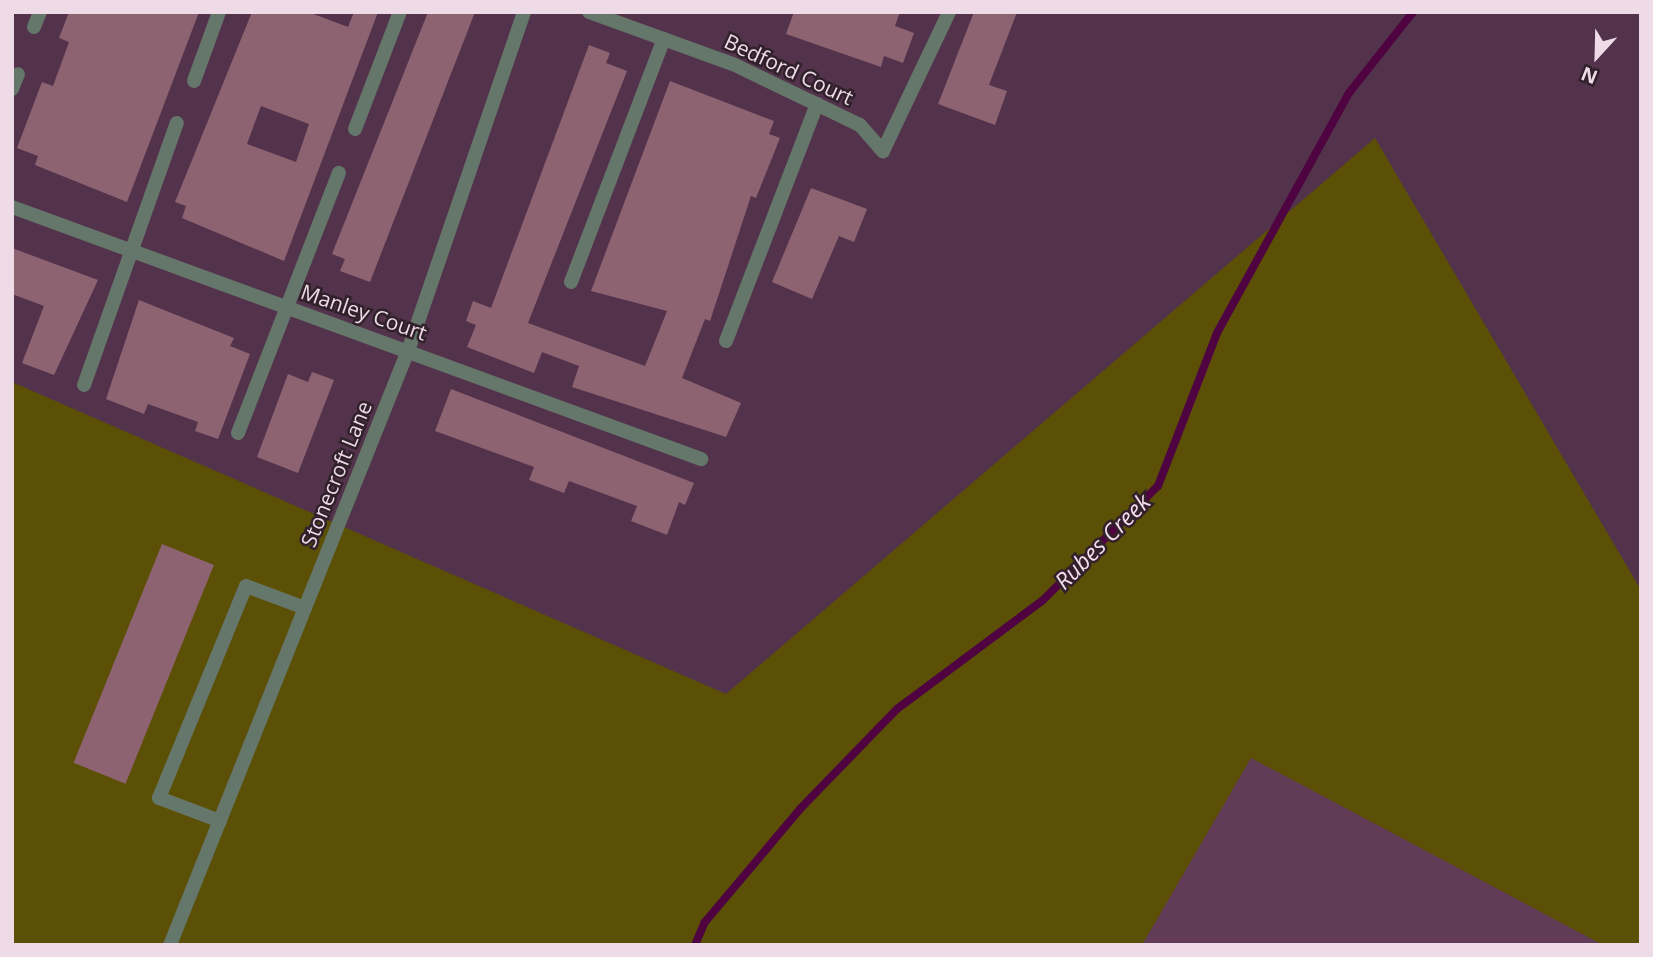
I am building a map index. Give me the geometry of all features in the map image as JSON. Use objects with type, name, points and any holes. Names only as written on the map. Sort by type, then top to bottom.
[{"type":"street","points":[[34,27],[40,12]]},
{"type":"street","points":[[194,81],[219,12]]},
{"type":"street","points":[[355,129],[400,12]]},
{"type":"street","name":"Stonecroft Lane","points":[[170,945],[409,348],[524,12]]},
{"type":"street","name":"Bedford Court","points":[[589,12],[664,39],[817,104],[860,125],[883,151],[949,12]]},
{"type":"street","points":[[571,282],[664,39]]},
{"type":"street","points":[[12,89],[18,74]]},
{"type":"street","points":[[726,341],[817,104]]},
{"type":"street","points":[[84,385],[177,123]]},
{"type":"street","points":[[238,433],[339,173]]},
{"type":"street","name":"Manley Court","points":[[12,207],[409,348],[701,459]]},
{"type":"street","points":[[220,821],[159,798],[246,586],[305,608]]},
{"type":"shaded area","points":[[1375,138],[1641,590],[1641,945],[1603,945],[1251,758],[1142,945],[12,945],[12,382],[726,694]]},
{"type":"shaded area","points":[[1251,758],[1603,945],[1142,945]]},
{"type":"building","points":[[69,12],[199,12],[127,202],[35,165],[38,156],[17,148],[42,82],[53,86],[69,42],[59,38]]},
{"type":"building","points":[[252,12],[308,12],[348,27],[354,12],[378,12],[284,261],[182,218],[186,206],[175,202]],"holes":[[[261,106],[309,124],[296,162],[247,144]]]},
{"type":"building","points":[[428,12],[475,12],[370,282],[340,271],[345,259],[332,254]]},
{"type":"building","points":[[794,12],[900,12],[895,26],[914,33],[903,63],[884,56],[881,67],[786,34]]},
{"type":"building","points":[[974,12],[1017,12],[989,85],[1007,91],[995,125],[938,104]]},
{"type":"building","points":[[589,45],[610,53],[606,63],[627,71],[528,323],[645,366],[667,311],[591,291],[670,81],[774,121],[769,134],[780,138],[756,198],[751,196],[710,321],[705,319],[682,378],[741,403],[726,437],[572,387],[579,366],[542,352],[534,373],[467,347],[476,325],[466,321],[473,301],[491,308]]},
{"type":"building","points":[[811,188],[867,209],[854,242],[839,236],[812,299],[772,282]]},
{"type":"building","points":[[12,248],[98,280],[54,375],[22,363],[44,306],[12,294]]},
{"type":"building","points":[[139,300],[234,338],[230,346],[250,354],[218,439],[195,431],[198,422],[148,404],[144,414],[106,399]]},
{"type":"building","points":[[312,372],[334,380],[298,473],[257,457],[288,374],[308,382]]},
{"type":"building","points":[[451,389],[694,483],[685,505],[679,502],[667,535],[631,521],[637,506],[569,481],[564,493],[529,480],[534,467],[435,431]]},
{"type":"building","points":[[162,544],[214,565],[126,784],[74,763]]},
{"type":"waterway","name":"Rubes Creek","points":[[695,945],[705,922],[800,809],[897,709],[1042,601],[1158,486],[1217,333],[1349,93],[1413,12]]}]
